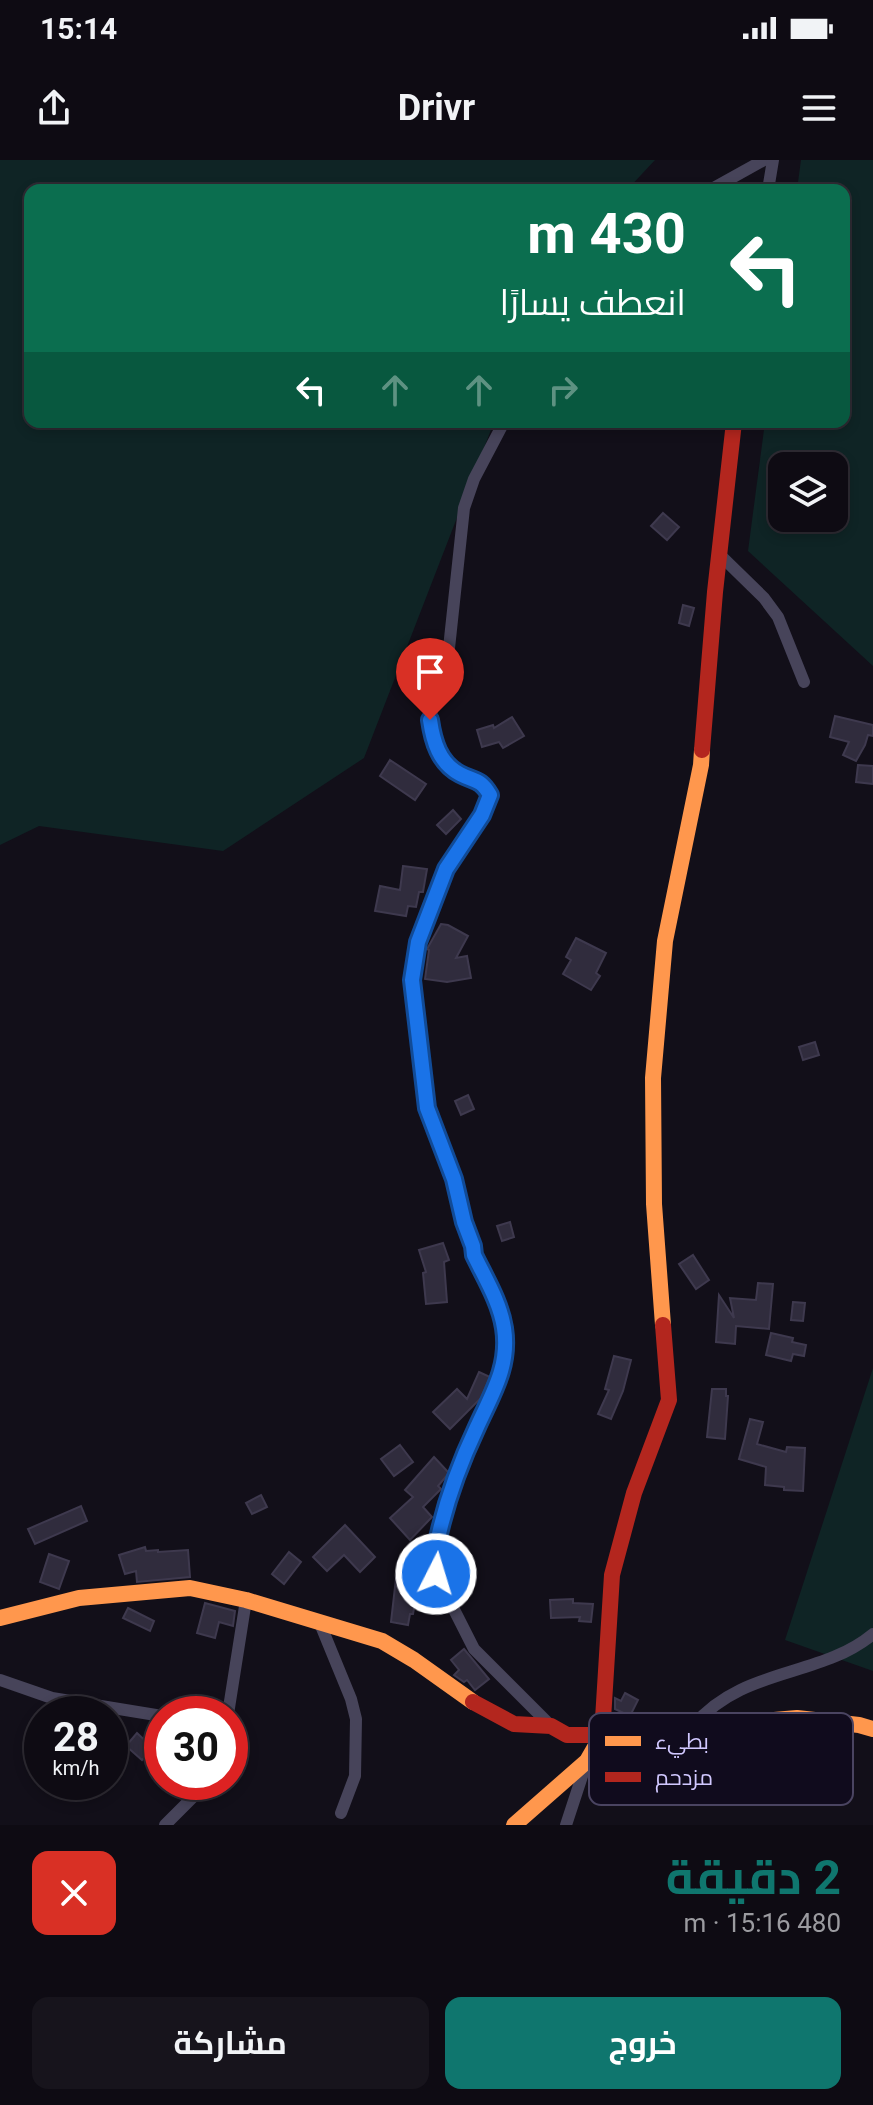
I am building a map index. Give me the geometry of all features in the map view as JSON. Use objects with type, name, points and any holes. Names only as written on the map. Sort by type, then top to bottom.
[{"type":"street","points":[[721,184],[764,160]]},
{"type":"street","points":[[769,184],[773,160]]},
{"type":"street","points":[[501,428],[474,479],[464,508],[449,648],[430,720],[432,736],[441,757],[456,773],[484,784],[490,795],[482,815],[446,869],[418,942],[412,980],[427,1108],[454,1179],[474,1255],[500,1309],[504,1329],[505,1359],[495,1391],[476,1428],[450,1496],[436,1546],[436,1574],[474,1649],[551,1726],[567,1735],[589,1735]]},
{"type":"street","points":[[603,1713],[612,1575],[634,1493],[669,1400],[654,1204],[653,1078],[665,941],[701,765],[733,428]]},
{"type":"street","points":[[719,554],[764,598],[778,617],[804,682]]},
{"type":"street","points":[[0,1618],[79,1598],[190,1588],[246,1600],[382,1641],[476,1704],[514,1724],[551,1726]]},
{"type":"street","points":[[231,1696],[246,1600]]},
{"type":"street","points":[[319,1621],[356,1719],[355,1776],[341,1813]]},
{"type":"street","points":[[705,1713],[734,1692],[847,1651],[873,1634]]},
{"type":"street","points":[[0,1680],[52,1698],[144,1713]]},
{"type":"street","points":[[853,1724],[873,1729]]},
{"type":"street","points":[[566,1825],[589,1758]]},
{"type":"street","points":[[514,1825],[587,1761]]},
{"type":"street","points":[[165,1825],[190,1800]]},
{"type":"green space","points":[[0,160],[655,160],[633,184],[24,184],[24,428],[492,428],[364,758],[223,851],[39,826],[0,845]]},
{"type":"green space","points":[[801,160],[873,160],[873,666],[748,551],[764,428],[850,428],[850,184],[798,184]]},
{"type":"green space","points":[[873,1368],[873,1671],[785,1640]]},
{"type":"building","points":[[663,513],[679,527],[667,540],[651,526]]},
{"type":"building","points":[[683,605],[694,608],[689,626],[679,623]]},
{"type":"building","points":[[424,649],[437,654],[428,677],[416,672]]},
{"type":"building","points":[[835,716],[873,725],[873,736],[868,735],[856,761],[843,755],[849,742],[830,737]]},
{"type":"building","points":[[512,717],[524,736],[503,748],[499,742],[482,747],[477,730],[493,725],[494,728]]},
{"type":"building","points":[[390,760],[426,784],[415,800],[380,776]]},
{"type":"building","points":[[858,765],[873,766],[873,784],[856,782]]},
{"type":"building","points":[[453,810],[461,819],[446,834],[437,825]]},
{"type":"building","points":[[403,866],[427,869],[423,892],[419,892],[416,907],[408,906],[406,916],[375,911],[380,886],[400,890]]},
{"type":"building","points":[[441,924],[468,936],[456,958],[467,956],[471,978],[447,982],[425,979],[427,949]]},
{"type":"building","points":[[576,938],[606,953],[596,973],[600,976],[591,990],[563,974],[571,960],[566,957]]},
{"type":"building","points":[[815,1042],[819,1055],[803,1060],[799,1047]]},
{"type":"building","points":[[468,1095],[474,1109],[461,1115],[455,1101]]},
{"type":"building","points":[[510,1222],[514,1237],[502,1241],[497,1226]]},
{"type":"building","points":[[443,1243],[449,1260],[444,1262],[447,1302],[426,1304],[423,1273],[426,1272],[419,1250]]},
{"type":"building","points":[[693,1255],[709,1280],[696,1289],[679,1264]]},
{"type":"building","points":[[758,1283],[773,1284],[769,1329],[736,1326],[735,1344],[716,1342],[719,1295],[734,1318],[730,1298],[756,1300]]},
{"type":"building","points":[[793,1302],[805,1303],[803,1321],[791,1320]]},
{"type":"building","points":[[771,1333],[793,1338],[792,1342],[806,1345],[804,1356],[793,1354],[791,1361],[766,1355]]},
{"type":"building","points":[[614,1356],[631,1360],[611,1419],[598,1414],[609,1390],[605,1389]]},
{"type":"building","points":[[479,1372],[490,1377],[481,1398],[450,1429],[433,1412],[457,1389],[467,1399]]},
{"type":"building","points":[[712,1389],[726,1389],[728,1396],[725,1439],[707,1437]]},
{"type":"building","points":[[750,1419],[763,1422],[757,1444],[786,1452],[787,1447],[805,1448],[803,1491],[765,1485],[766,1467],[739,1459]]},
{"type":"building","points":[[400,1445],[413,1462],[394,1476],[381,1459]]},
{"type":"building","points":[[434,1457],[449,1473],[438,1486],[441,1489],[423,1507],[432,1517],[410,1540],[390,1518],[413,1497],[405,1490]]},
{"type":"building","points":[[261,1495],[267,1507],[252,1514],[246,1503]]},
{"type":"building","points":[[81,1506],[87,1521],[35,1544],[28,1529]]},
{"type":"building","points":[[345,1525],[375,1557],[360,1572],[344,1555],[327,1571],[313,1557]]},
{"type":"building","points":[[145,1547],[146,1551],[158,1552],[188,1550],[190,1577],[137,1582],[136,1571],[125,1574],[119,1555]]},
{"type":"building","points":[[289,1552],[301,1562],[284,1584],[272,1574]]},
{"type":"building","points":[[49,1554],[69,1561],[59,1589],[40,1582]]},
{"type":"building","points":[[398,1561],[427,1565],[431,1585],[431,1589],[418,1587],[408,1625],[391,1622]]},
{"type":"building","points":[[573,1599],[573,1603],[593,1604],[591,1622],[579,1621],[580,1617],[551,1618],[550,1600]]},
{"type":"building","points":[[205,1603],[235,1611],[233,1626],[219,1622],[215,1638],[197,1633]]},
{"type":"building","points":[[128,1608],[154,1621],[150,1631],[123,1618]]},
{"type":"building","points":[[464,1649],[489,1679],[475,1690],[467,1680],[464,1682],[454,1675],[459,1670],[451,1660]]},
{"type":"building","points":[[625,1693],[638,1700],[632,1713],[615,1709],[615,1698],[621,1701]]},
{"type":"building","points":[[137,1733],[144,1740],[142,1760],[128,1748]]},
{"type":"traffic: slow","points":[[663,1325],[654,1204],[653,1078],[665,941],[702,750]]},
{"type":"traffic: slow","points":[[0,1618],[79,1598],[190,1588],[246,1600],[382,1641],[473,1702]]},
{"type":"traffic: slow","points":[[853,1724],[873,1729]]},
{"type":"traffic: slow","points":[[514,1825],[589,1758]]},
{"type":"traffic: jam","points":[[702,750],[733,428]]},
{"type":"traffic: jam","points":[[603,1713],[612,1575],[634,1493],[669,1400],[663,1325]]},
{"type":"traffic: jam","points":[[473,1702],[514,1724],[551,1726],[567,1735],[589,1735]]},
{"type":"route","points":[[430,720],[432,736],[441,757],[456,773],[484,784],[490,795],[482,815],[446,869],[418,942],[412,980],[427,1108],[454,1179],[474,1255],[500,1309],[505,1359],[495,1391],[476,1428],[450,1496],[436,1546],[436,1574]]}]
